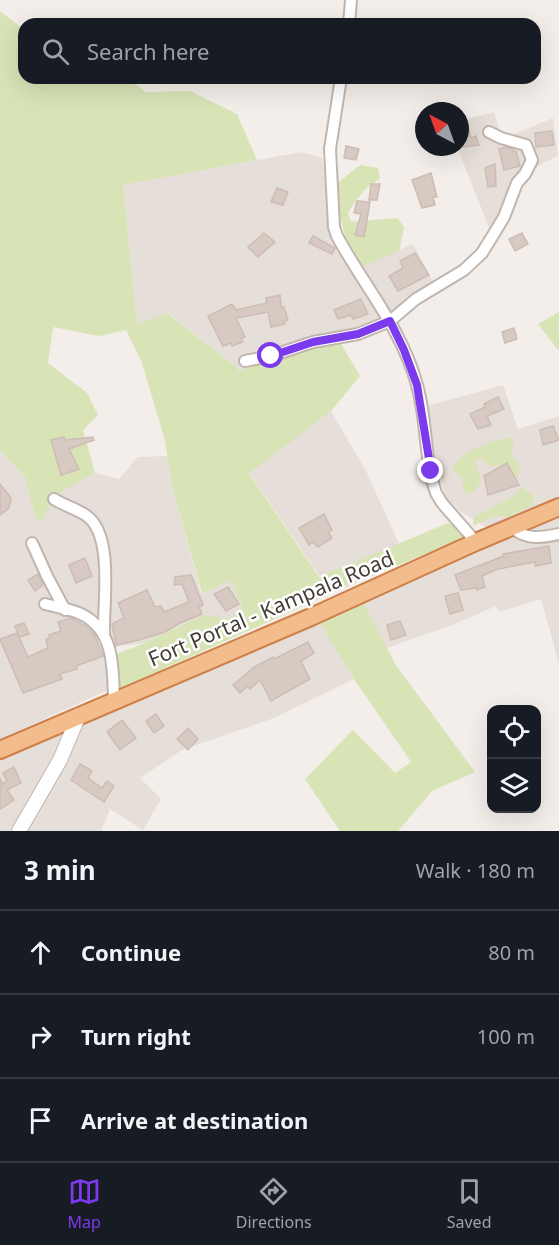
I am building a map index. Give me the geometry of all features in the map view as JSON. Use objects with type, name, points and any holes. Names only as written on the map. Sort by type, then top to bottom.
[{"type":"highway","name":"Fort Portal - Kampala Road","points":[[0,750],[374,590],[476,542],[559,507]]},
{"type":"street","points":[[350,18],[351,0]]},
{"type":"street","points":[[340,84],[330,149],[334,227],[342,245],[390,321],[404,350],[417,385],[436,493],[476,542]]},
{"type":"street","points":[[245,361],[271,356],[313,342],[358,334],[390,321],[416,299],[464,270],[483,253],[532,160],[526,144],[501,138],[489,132]]},
{"type":"street","points":[[54,499],[87,516],[95,523],[100,534],[104,560],[104,633],[113,666],[114,702]]},
{"type":"street","points":[[512,528],[528,537],[559,534]]},
{"type":"street","points":[[32,543],[46,576],[65,610]]},
{"type":"street","points":[[45,604],[79,613],[89,618],[104,633]]},
{"type":"street","points":[[19,831],[60,760],[79,716]]},
{"type":"shaded area","points":[[494,112],[502,139],[553,118],[558,156],[527,174],[492,235],[461,156],[469,156],[469,119]]},
{"type":"shaded area","points":[[301,152],[322,158],[332,231],[388,325],[309,335],[233,376],[239,369],[168,313],[137,325],[123,185]]},
{"type":"shaded area","points":[[413,244],[435,285],[391,316],[361,267]]},
{"type":"shaded area","points":[[503,385],[518,429],[559,416],[559,497],[487,528],[460,511],[446,498],[435,454],[427,406]]},
{"type":"shaded area","points":[[331,411],[366,471],[399,544],[320,577],[249,472]]},
{"type":"shaded area","points":[[0,450],[25,477],[34,514],[52,496],[95,473],[119,479],[138,457],[167,456],[172,486],[201,593],[232,579],[243,610],[227,619],[201,616],[145,643],[108,648],[112,688],[0,739]]},
{"type":"shaded area","points":[[559,516],[559,664],[541,599],[499,612],[496,606],[447,627],[386,648],[364,603]]},
{"type":"shaded area","points":[[318,620],[354,679],[274,718],[182,750],[140,778],[161,799],[143,830],[110,809],[101,831],[26,831],[58,777],[84,723]]},
{"type":"shaded area","points":[[64,732],[64,743],[18,831],[0,831],[0,760]]},
{"type":"green space","points":[[0,11],[18,25],[18,84],[135,84],[146,92],[190,91],[237,114],[257,160],[123,185],[137,325],[167,313],[239,369],[235,374],[262,359],[338,339],[360,376],[331,411],[249,473],[319,577],[448,523],[463,530],[464,535],[459,540],[348,586],[114,691],[114,655],[201,616],[227,619],[243,610],[232,580],[202,593],[172,486],[165,440],[141,360],[126,330],[99,336],[53,327],[48,363],[87,393],[98,415],[83,430],[95,473],[54,496],[40,523],[34,514],[25,477],[0,450]]},
{"type":"green space","points":[[360,165],[378,168],[380,179],[365,190],[354,203],[348,213],[351,222],[398,218],[404,228],[399,251],[361,267],[346,240],[333,187]]},
{"type":"green space","points":[[559,312],[559,351],[538,324]]},
{"type":"green space","points":[[514,437],[511,455],[520,466],[517,481],[499,465],[491,466],[481,459],[475,460],[481,480],[475,492],[465,494],[462,479],[451,467],[467,452],[497,440]]},
{"type":"green space","points":[[520,487],[533,495],[533,505],[511,517],[495,516],[473,526],[474,517],[514,496]]},
{"type":"green space","points":[[364,603],[395,664],[475,772],[432,791],[398,831],[340,831],[305,779],[353,730],[395,773],[411,762],[354,679],[318,620]]},
{"type":"building","points":[[469,130],[471,138],[476,136],[479,145],[469,146]]},
{"type":"building","points":[[552,131],[554,145],[536,147],[535,133]]},
{"type":"building","points":[[346,146],[359,149],[356,160],[344,158]]},
{"type":"building","points":[[506,147],[513,149],[513,152],[516,151],[520,166],[504,170],[499,149]]},
{"type":"building","points":[[495,164],[496,186],[488,187],[485,168]]},
{"type":"building","points":[[431,173],[437,197],[433,197],[435,205],[422,208],[412,180]]},
{"type":"building","points":[[371,184],[380,184],[377,200],[369,200]]},
{"type":"building","points":[[277,188],[288,192],[283,205],[271,202]]},
{"type":"building","points":[[357,201],[370,202],[364,237],[355,235],[361,214],[354,213]]},
{"type":"building","points":[[264,233],[275,242],[258,257],[248,247]]},
{"type":"building","points":[[522,233],[528,244],[515,251],[509,239]]},
{"type":"building","points":[[313,236],[335,248],[332,254],[309,243]]},
{"type":"building","points":[[415,253],[429,275],[398,291],[389,276],[403,268],[400,261]]},
{"type":"building","points":[[280,295],[281,307],[284,307],[288,320],[284,321],[285,324],[271,327],[268,312],[236,318],[245,337],[241,338],[243,342],[223,346],[208,316],[232,304],[236,310],[267,303],[266,298]]},
{"type":"building","points":[[361,299],[368,314],[353,319],[351,315],[338,319],[334,310]]},
{"type":"building","points":[[514,328],[517,339],[505,343],[502,332]]},
{"type":"building","points":[[498,397],[504,409],[487,416],[491,425],[478,429],[470,414],[485,407],[484,404]]},
{"type":"building","points":[[553,426],[559,440],[543,445],[540,430]]},
{"type":"building","points":[[64,437],[65,440],[93,437],[94,440],[69,449],[79,469],[61,475],[51,440]]},
{"type":"building","points":[[507,463],[519,485],[488,495],[484,476]]},
{"type":"building","points":[[0,484],[11,498],[9,508],[0,515]]},
{"type":"building","points":[[324,514],[332,530],[328,532],[332,538],[318,547],[313,542],[309,545],[299,528]]},
{"type":"building","points":[[549,546],[551,563],[535,566],[535,562],[498,569],[482,576],[485,587],[477,590],[477,588],[461,590],[455,575],[504,556],[503,554]]},
{"type":"building","points":[[85,558],[92,576],[76,583],[69,565]]},
{"type":"building","points":[[38,574],[43,585],[35,591],[28,580]]},
{"type":"building","points":[[191,575],[203,605],[199,607],[202,614],[165,632],[116,645],[112,624],[124,618],[118,603],[147,590],[155,607],[161,606],[164,612],[189,602],[182,584],[174,585],[175,577]]},
{"type":"building","points":[[228,587],[239,604],[226,611],[214,594]]},
{"type":"building","points":[[458,593],[463,610],[450,614],[445,596]]},
{"type":"building","points":[[71,618],[94,634],[103,656],[76,666],[77,669],[60,674],[62,679],[23,693],[0,639],[17,633],[28,657],[48,648],[46,639],[50,638],[49,635],[61,631],[58,622]]},
{"type":"building","points":[[400,621],[406,635],[391,640],[387,625]]},
{"type":"building","points":[[24,623],[29,634],[19,637],[15,626]]},
{"type":"building","points":[[308,642],[314,653],[301,661],[310,679],[271,701],[260,680],[250,689],[248,686],[240,693],[233,685],[254,667]]},
{"type":"building","points":[[156,714],[164,726],[154,733],[146,721]]},
{"type":"building","points":[[122,720],[136,738],[120,750],[107,732]]},
{"type":"building","points":[[188,728],[198,739],[188,750],[177,739]]},
{"type":"building","points":[[80,764],[92,771],[88,778],[102,788],[107,781],[114,786],[104,802],[71,780]]},
{"type":"building","points":[[14,767],[21,783],[7,790],[14,800],[0,809],[0,779],[3,784],[7,781],[3,773]]},
{"type":"route","points":[[271,356],[313,342],[358,334],[390,321],[417,385],[431,471]]}]
